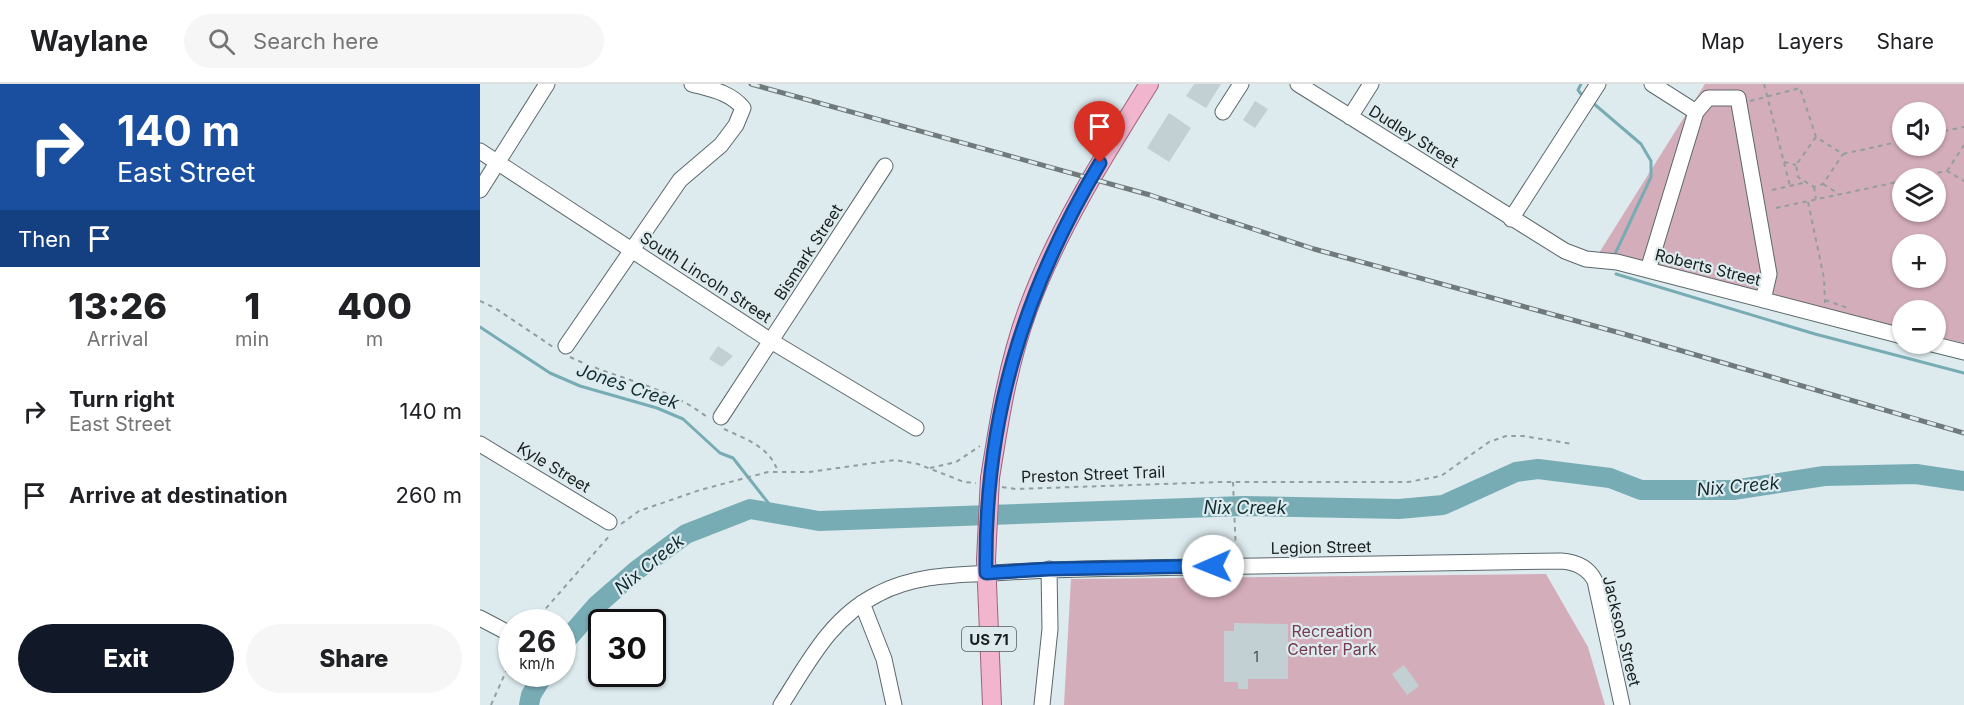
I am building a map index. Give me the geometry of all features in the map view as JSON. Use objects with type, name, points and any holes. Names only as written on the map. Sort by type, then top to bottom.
[{"type":"main road","name":"US 71","points":[[992,705],[986,566],[990,483],[1004,394],[1028,309],[1046,266],[1079,198],[1149,84]]},
{"type":"street","points":[[480,190],[547,84]]},
{"type":"street","points":[[562,349],[680,180],[721,145],[736,125],[743,108],[728,95],[692,84]]},
{"type":"street","points":[[1223,112],[1241,84]]},
{"type":"street","name":"Dudley Street","points":[[1298,84],[1511,219]]},
{"type":"street","points":[[1350,117],[1371,84]]},
{"type":"street","points":[[1511,219],[1598,84]]},
{"type":"street","points":[[1652,84],[1696,112]]},
{"type":"street","points":[[1648,270],[1696,112],[1708,98],[1738,98],[1770,274],[1763,300]]},
{"type":"street","name":"South Lincoln Street","points":[[480,151],[771,341],[916,428]]},
{"type":"street","name":"Bismark Street","points":[[717,421],[885,166]]},
{"type":"street","name":"Roberts Street","points":[[1511,219],[1565,251],[1586,259],[1617,262],[1892,333]]},
{"type":"street","points":[[1946,347],[1964,351]]},
{"type":"street","name":"Kyle Street","points":[[480,444],[609,522]]},
{"type":"street","name":"Legion Street","points":[[781,705],[824,637],[862,603],[903,583],[986,566],[1049,569],[1561,561],[1573,562],[1584,568]]},
{"type":"street","name":"Jackson Street","points":[[1584,568],[1595,581],[1622,705]]},
{"type":"street","points":[[1042,705],[1050,629],[1049,569]]},
{"type":"street","points":[[862,603],[884,659],[894,705]]},
{"type":"street","points":[[480,618],[498,628]]},
{"type":"path","points":[[1764,84],[1790,186]]},
{"type":"path","points":[[1739,104],[1800,88],[1816,137],[1843,154]]},
{"type":"path","points":[[1946,131],[1964,127]]},
{"type":"path","points":[[1816,137],[1796,165],[1798,177],[1814,187],[1816,199]]},
{"type":"path","points":[[1814,187],[1823,184],[1843,154],[1892,143]]},
{"type":"path","points":[[1964,146],[1947,171],[1964,181]]},
{"type":"path","points":[[1784,161],[1796,165]]},
{"type":"path","points":[[1772,190],[1807,182]]},
{"type":"path","points":[[1776,208],[1892,182]]},
{"type":"path","points":[[1823,184],[1839,194]]},
{"type":"path","points":[[1808,201],[1824,278],[1825,306]]},
{"type":"path","points":[[480,302],[495,308],[562,349],[612,375],[677,397],[758,446],[772,460],[778,472]]},
{"type":"path","name":"Preston Street Trail","points":[[545,609],[618,526],[630,516],[700,490],[768,472],[809,472],[895,460],[930,468],[964,482],[990,483],[1017,489],[1233,482],[1408,482],[1441,476],[1489,442],[1506,436],[1523,436],[1573,444]]},
{"type":"path","points":[[930,468],[956,462],[980,446]]},
{"type":"path","points":[[1233,482],[1236,546]]},
{"type":"path","points":[[491,705],[499,687]]},
{"type":"green space","points":[[1705,84],[1964,84],[1964,343],[1946,339],[1946,300],[1892,300],[1892,326],[1599,253]]},
{"type":"green space","name":"Recreation Center Park","points":[[1546,574],[1588,647],[1605,705],[1064,705],[1071,579]]},
{"type":"building","points":[[1194,84],[1221,84],[1206,108],[1186,96]]},
{"type":"building","points":[[1255,101],[1268,109],[1255,128],[1243,120]]},
{"type":"building","points":[[1169,113],[1191,128],[1169,162],[1147,148]]},
{"type":"building","points":[[718,346],[733,356],[722,367],[709,359]]},
{"type":"building","points":[[1234,623],[1288,624],[1288,679],[1248,679],[1248,689],[1238,689],[1238,682],[1224,682],[1224,631],[1234,631]]},
{"type":"building","points":[[1404,665],[1419,686],[1407,695],[1392,674]]},
{"type":"waterway","points":[[1581,84],[1578,90],[1581,94]]},
{"type":"waterway","points":[[1593,103],[1641,144],[1651,161],[1651,177],[1615,254]]},
{"type":"waterway","points":[[1616,274],[1815,334],[1964,373]]},
{"type":"waterway","name":"Jones Creek","points":[[480,327],[550,373],[580,386],[657,408],[683,419],[720,453],[733,458],[777,514]]},
{"type":"waterway","name":"Nix Creek","points":[[576,629],[596,606],[637,570],[686,534],[750,509],[819,521],[1244,506],[1399,509],[1443,505],[1516,472],[1538,469],[1610,478],[1641,490],[1733,490],[1824,476],[1916,474],[1964,481]]},
{"type":"waterway","name":"Nix Creek","points":[[529,705],[536,687]]},
{"type":"railway","points":[[751,84],[1150,195],[1314,249],[1624,334],[1964,433]]},
{"type":"route","points":[[1100,163],[1079,198],[1046,266],[1028,309],[1017,345],[1004,394],[990,478],[986,573],[1049,569],[1213,566]]}]
